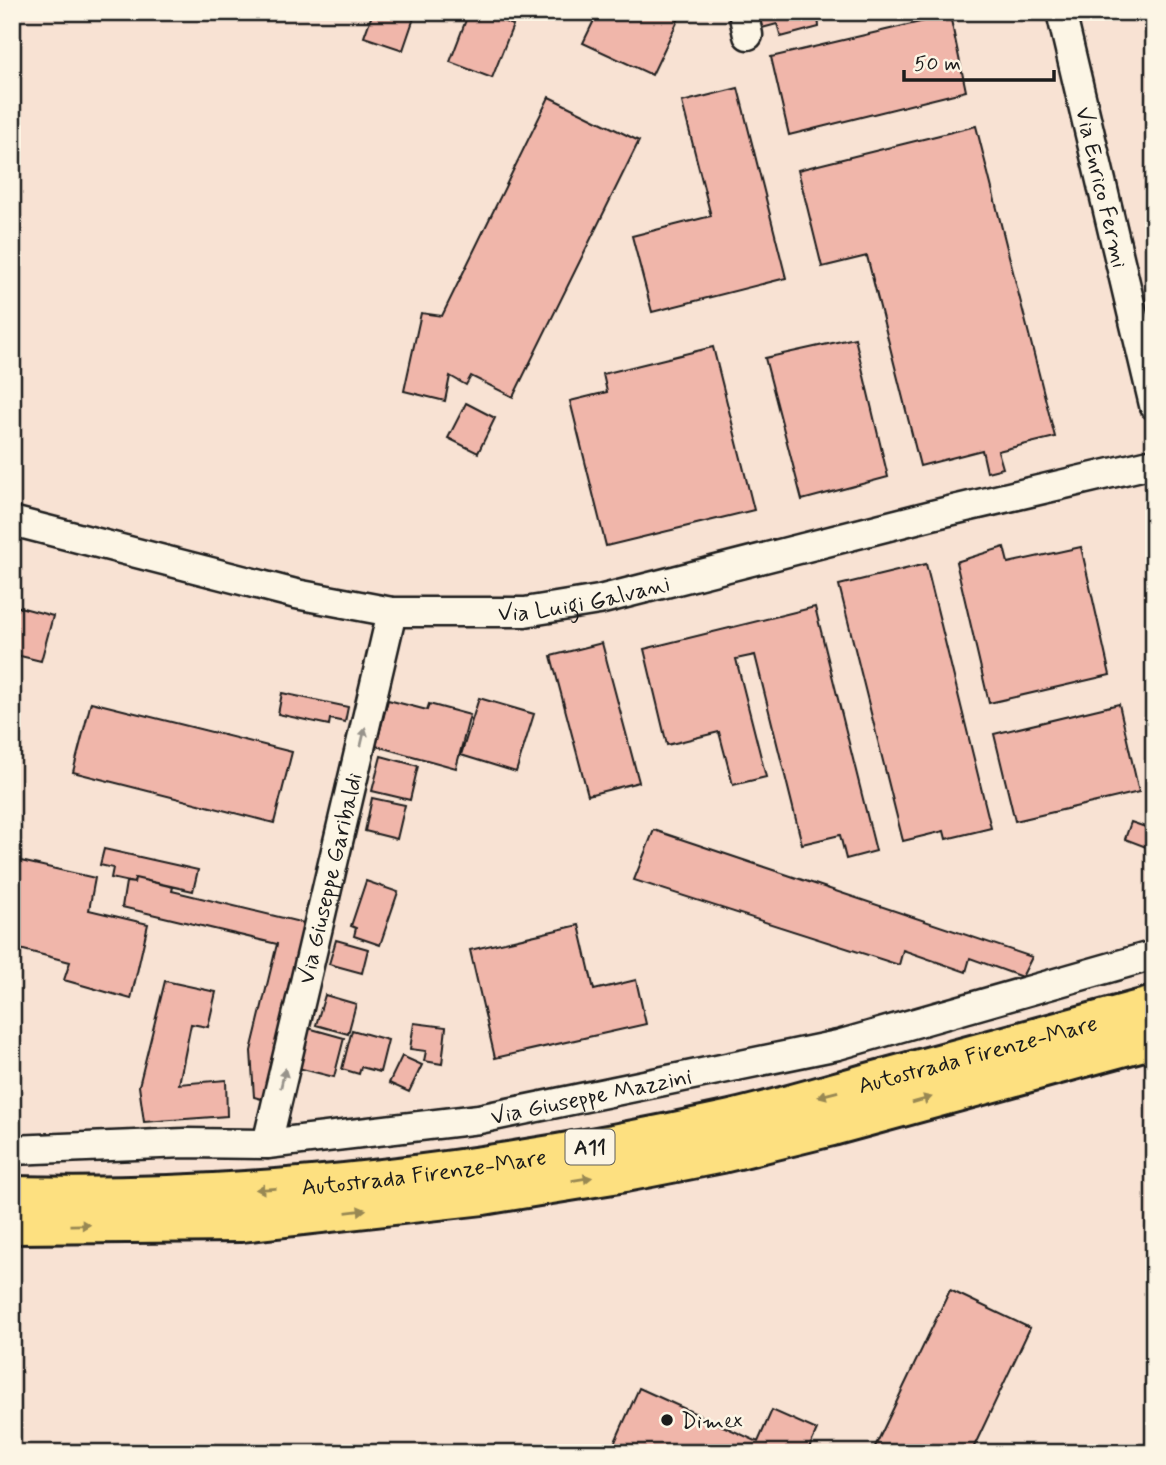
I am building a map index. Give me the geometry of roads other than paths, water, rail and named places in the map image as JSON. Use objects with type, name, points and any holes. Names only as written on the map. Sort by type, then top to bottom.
[{"type":"highway","name":"Autostrada Firenze-Mare","points":[[12,1196],[206,1193],[288,1188],[469,1167],[563,1152],[731,1119],[1154,1006]]},
{"type":"highway","name":"Autostrada Firenze-Mare","points":[[12,1224],[241,1222],[483,1195],[625,1172],[722,1153],[820,1129],[1154,1038]]},
{"type":"street","name":"Via Enrico Fermi","points":[[1061,12],[1154,405]]},
{"type":"street","name":"Via Luigi Galvani","points":[[12,521],[296,594],[392,612],[525,612],[599,600],[932,514],[1154,463]]},
{"type":"street","name":"Via Giuseppe Garibaldi","points":[[267,1144],[392,612]]},
{"type":"street","name":"Via Giuseppe Mazzini","points":[[12,1150],[185,1143],[267,1144],[479,1119],[838,1045],[1154,955]]},
{"type":"place","name":"Dimex","points":[[667,1420]]}]
